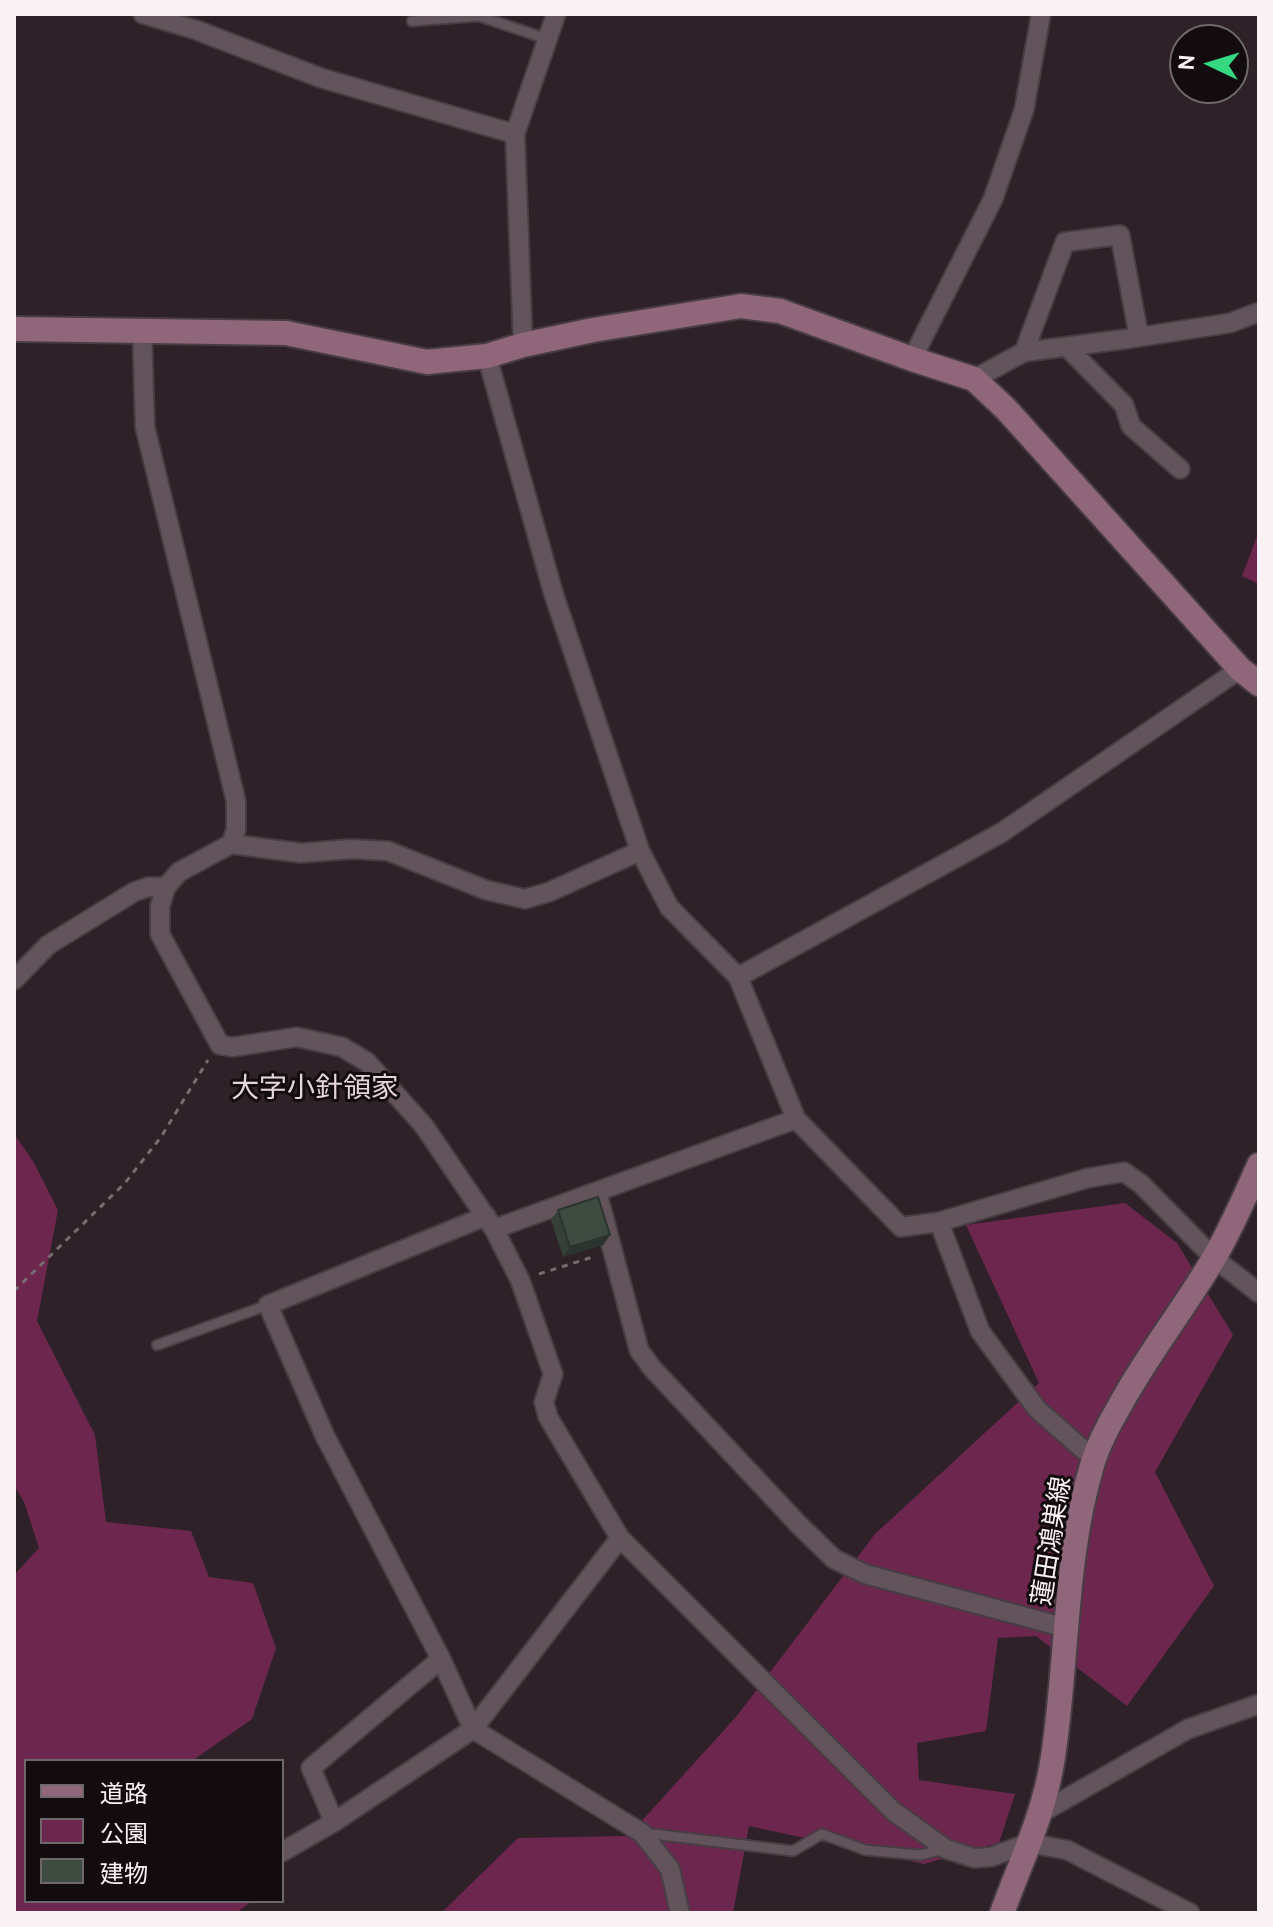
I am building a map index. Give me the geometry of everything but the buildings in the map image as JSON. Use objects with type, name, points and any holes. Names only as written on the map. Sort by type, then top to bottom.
[{"type":"street","points":[[143,14],[196,30],[321,78],[515,134]]},
{"type":"street","points":[[523,345],[515,134],[556,14]]},
{"type":"street","points":[[912,359],[993,199],[1024,110],[1041,14]]},
{"type":"street","points":[[1024,352],[1065,242],[1120,235],[1139,337]]},
{"type":"street","points":[[14,329],[286,333],[427,362],[487,356],[593,330],[741,306],[780,311],[974,379],[1006,409],[1240,669],[1259,684]]},
{"type":"street","points":[[974,379],[1024,352],[1230,323],[1259,312]]},
{"type":"street","points":[[142,330],[145,427],[236,801],[236,830],[231,844]]},
{"type":"street","points":[[1067,347],[1124,405],[1131,426],[1180,469]]},
{"type":"street","points":[[487,356],[553,592],[640,851],[669,907],[738,977],[796,1119],[901,1227],[939,1222],[1088,1178],[1124,1172],[1141,1184],[1214,1258],[1259,1293]]},
{"type":"street","points":[[738,977],[1001,833],[1240,669]]},
{"type":"street","points":[[640,851],[549,892],[525,899],[486,890],[388,851],[351,849],[301,853],[231,844],[179,872],[166,887],[160,906],[160,934],[220,1045],[233,1047],[297,1037],[342,1047],[367,1062],[424,1126],[490,1222],[520,1280],[553,1374],[544,1402],[548,1417],[620,1538],[893,1811],[946,1849],[974,1858],[991,1857],[1029,1843],[1067,1850],[1190,1913]]},
{"type":"street","points":[[14,980],[48,945],[134,892],[148,887],[166,887]]},
{"type":"street","points":[[680,1913],[670,1869],[642,1833],[473,1729],[441,1659],[325,1436],[268,1305],[490,1222],[597,1192],[796,1119]]},
{"type":"street","name":"蓮田鴻巣線","points":[[1002,1913],[1041,1813],[1053,1759],[1075,1542],[1094,1459],[1136,1375],[1214,1258],[1259,1165]]},
{"type":"street","points":[[597,1192],[639,1350],[652,1368],[834,1559],[865,1574],[1067,1628]]},
{"type":"street","points":[[939,1222],[980,1331],[1037,1409],[1094,1459]]},
{"type":"street","points":[[284,1851],[334,1822],[473,1729],[620,1538]]},
{"type":"street","points":[[334,1822],[311,1768],[441,1659]]},
{"type":"street","points":[[1041,1813],[1188,1729],[1259,1704]]},
{"type":"lane","points":[[412,21],[429,17],[479,16],[547,39]]},
{"type":"lane","points":[[157,1345],[268,1305]]},
{"type":"lane","points":[[642,1833],[793,1851],[822,1834],[865,1850],[920,1855],[946,1849]]},
{"type":"path","points":[[14,1291],[125,1183],[161,1137],[202,1067],[220,1045]]},
{"type":"path","points":[[520,1280],[613,1250]]},
{"type":"green space","points":[[1259,531],[1259,584],[1242,576]]},
{"type":"green space","points":[[14,1134],[33,1161],[58,1210],[37,1321],[95,1435],[106,1522],[191,1531],[209,1577],[253,1583],[276,1648],[252,1719],[196,1759],[24,1759],[24,1903],[249,1903],[236,1913],[14,1913],[14,1575],[39,1548],[24,1502],[14,1485]]},
{"type":"green space","points":[[1125,1203],[1177,1243],[1233,1335],[1155,1472],[1214,1586],[1127,1706],[1036,1636],[998,1638],[986,1731],[917,1743],[919,1780],[1015,1794],[999,1843],[924,1864],[749,1826],[733,1913],[441,1913],[518,1838],[628,1836],[736,1717],[875,1534],[1039,1383],[966,1225]]},
{"type":"district","name":"大字小針領家","points":[[315,1089]]}]
